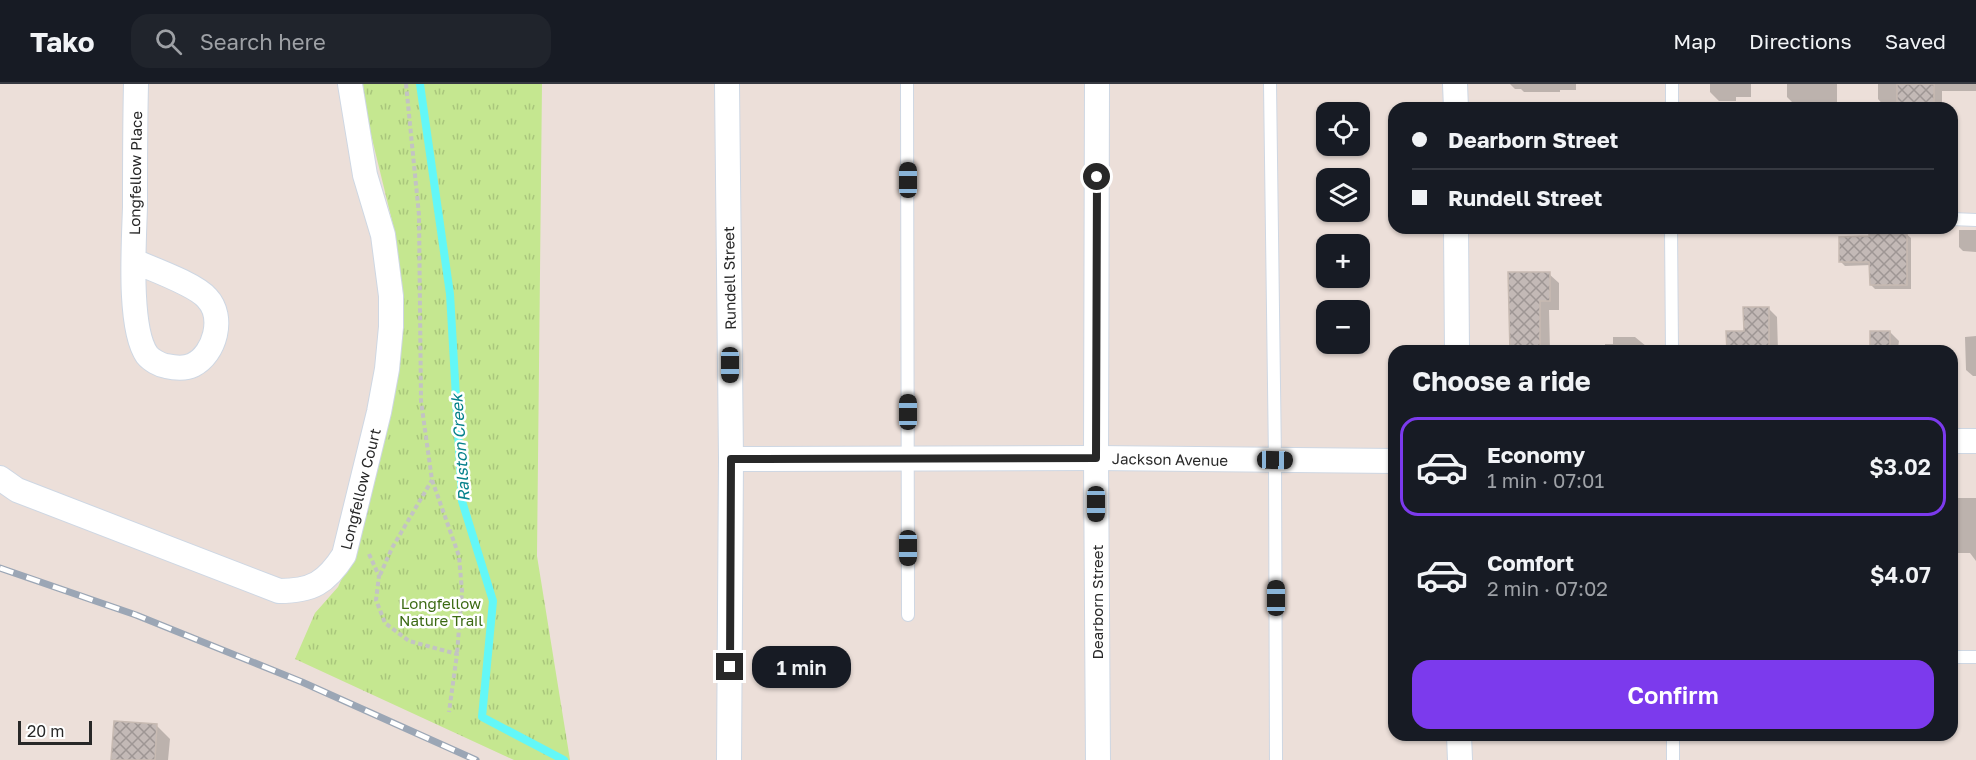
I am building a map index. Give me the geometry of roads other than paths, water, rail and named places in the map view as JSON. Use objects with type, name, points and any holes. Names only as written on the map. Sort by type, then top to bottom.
[{"type":"street","name":"Longfellow Place","points":[[134,261],[191,287],[208,298],[215,314],[216,331],[204,358],[192,366],[178,369],[162,366],[148,357],[140,342],[136,316],[134,261],[136,84]]},
{"type":"street","name":"Longfellow Court","points":[[0,478],[17,490],[279,591],[299,591],[318,584],[333,572],[344,555],[381,401],[387,369],[391,317],[391,296],[383,235],[365,175],[350,84]]},
{"type":"street","name":"Rundell Street","points":[[727,84],[731,459],[729,760]]},
{"type":"street","name":"Dearborn Street","points":[[1097,84],[1098,760]]},
{"type":"street","points":[[1455,84],[1456,102]]},
{"type":"street","points":[[1456,234],[1457,345]]},
{"type":"street","points":[[1958,441],[1976,441]]},
{"type":"street","name":"Jackson Avenue","points":[[731,459],[1096,458],[1388,461]]},
{"type":"street","points":[[1460,741],[1460,760]]},
{"type":"lane","points":[[907,84],[908,615]]},
{"type":"lane","points":[[1270,84],[1276,760]]},
{"type":"lane","points":[[1672,84],[1672,102]]},
{"type":"lane","points":[[1958,219],[1976,220]]},
{"type":"lane","points":[[1671,234],[1672,345]]},
{"type":"lane","points":[[1958,657],[1976,657]]},
{"type":"lane","points":[[1673,741],[1673,760]]},
{"type":"waterway","name":"Ralston Creek","points":[[420,84],[450,294],[462,501],[493,601],[482,717],[564,760]]},
{"type":"railway","points":[[0,568],[136,615],[302,682],[476,760]]},
{"type":"park label","name":"Longfellow Nature Trail","points":[[441,612]]}]
